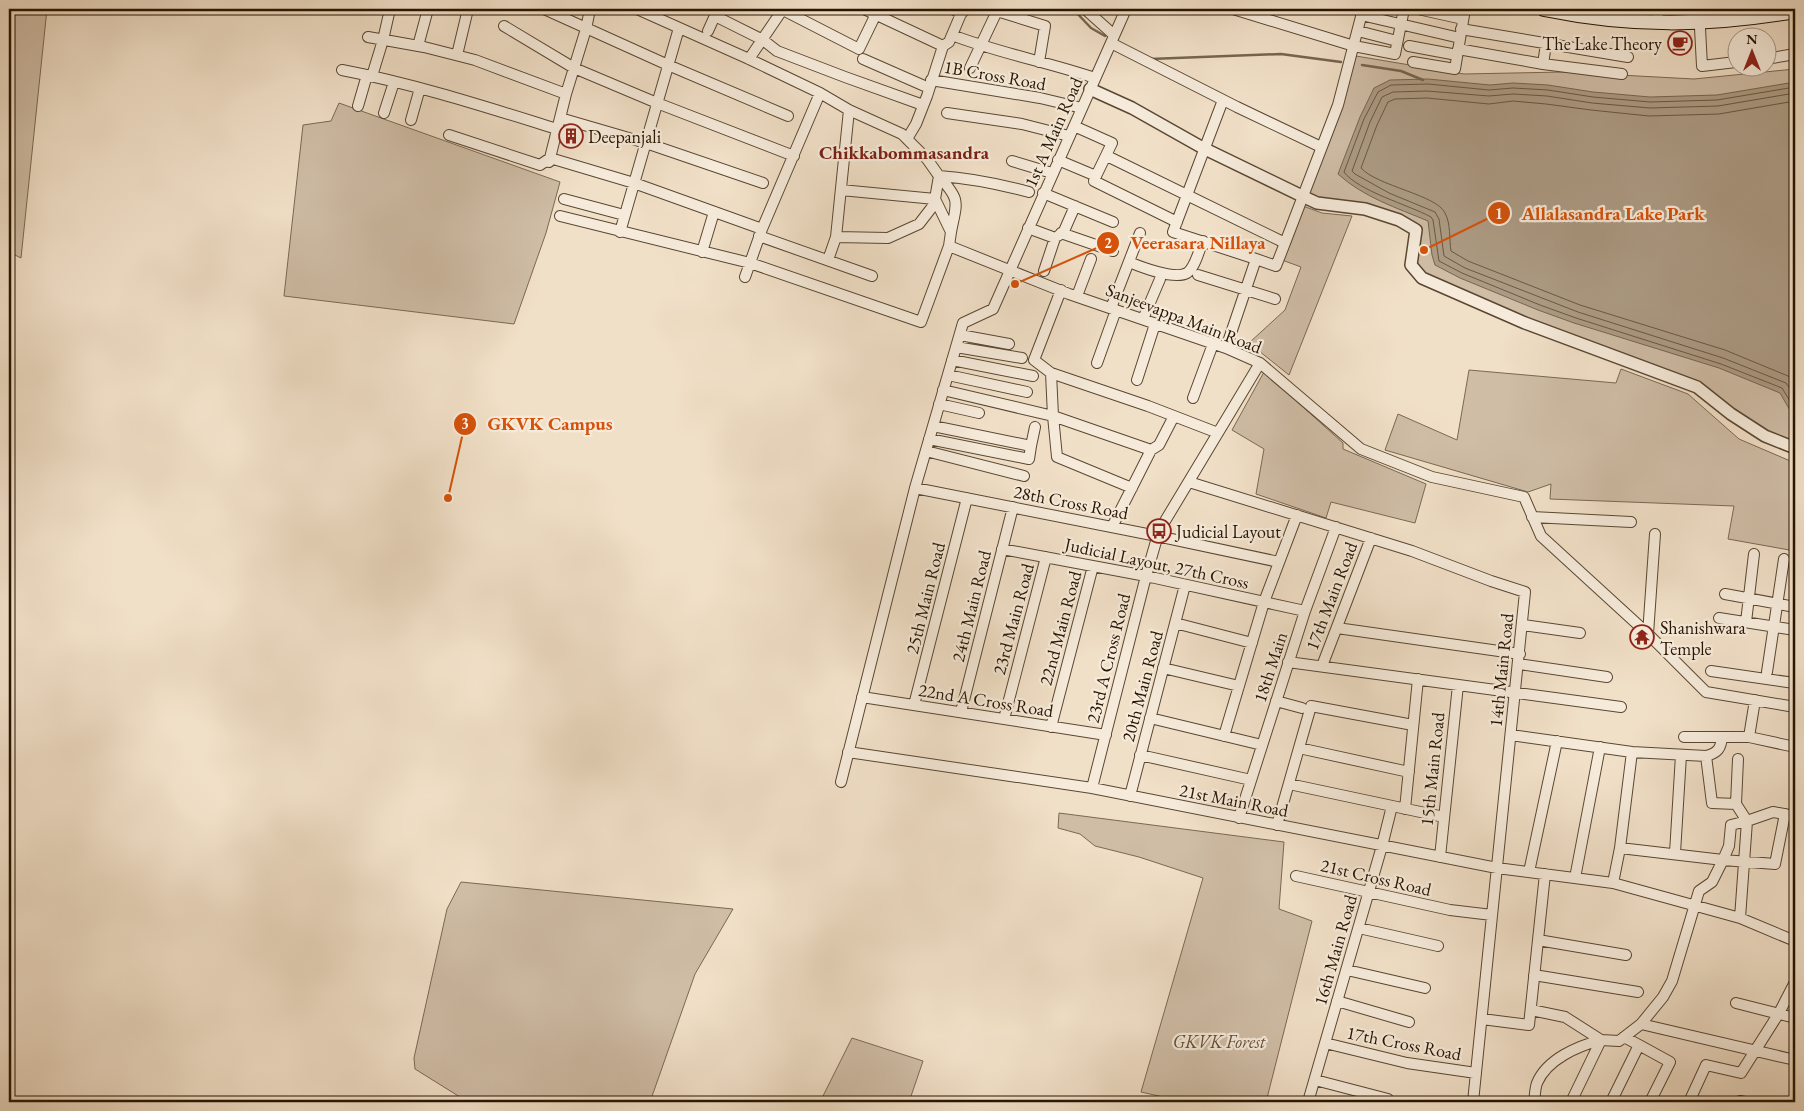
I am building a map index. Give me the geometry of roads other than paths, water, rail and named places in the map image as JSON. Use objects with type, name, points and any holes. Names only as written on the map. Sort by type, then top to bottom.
[{"type":"main road","points":[[1544,9],[1639,16],[1657,23],[1700,23],[1795,11]]},
{"type":"street","points":[[358,106],[384,40],[390,9]]},
{"type":"street","points":[[418,46],[428,9]]},
{"type":"street","points":[[457,55],[468,9]]},
{"type":"street","points":[[544,9],[788,116]]},
{"type":"street","points":[[549,163],[590,9]]},
{"type":"street","points":[[560,216],[750,263],[921,322],[949,246],[957,206],[956,200],[927,159],[902,134],[849,110],[820,93],[749,59],[636,9]]},
{"type":"street","points":[[749,59],[782,9],[859,49],[876,14]]},
{"type":"street","points":[[864,9],[944,46]]},
{"type":"street","points":[[1086,9],[1112,39],[1223,100],[1320,147]]},
{"type":"street","name":"1st A Main Road","points":[[960,335],[963,323],[992,309],[1126,9]]},
{"type":"street","points":[[1233,9],[1354,46],[1395,54],[1404,9]]},
{"type":"street","points":[[1418,9],[1462,24],[1546,44],[1628,57]]},
{"type":"street","points":[[1657,23],[1658,9]]},
{"type":"street","points":[[1699,9],[1702,66],[1726,63]]},
{"type":"street","points":[[907,139],[916,124],[944,46],[949,42],[952,35],[959,10]]},
{"type":"street","points":[[970,68],[998,10],[1045,26],[1039,62]]},
{"type":"street","points":[[708,32],[717,12],[763,40],[776,51],[923,105]]},
{"type":"street","points":[[1223,100],[1173,232],[1276,266],[1338,104],[1362,12],[1401,24],[1462,24]]},
{"type":"street","points":[[1413,62],[1455,69],[1462,24]]},
{"type":"street","points":[[504,26],[574,68],[657,103],[794,156]]},
{"type":"street","points":[[620,232],[679,28]]},
{"type":"street","points":[[1358,31],[1397,41]]},
{"type":"street","points":[[952,35],[1095,78]]},
{"type":"street","points":[[368,38],[418,46],[475,60],[566,94]]},
{"type":"street","points":[[1543,64],[1546,44]]},
{"type":"street","points":[[1409,46],[1622,74]]},
{"type":"street","points":[[1776,57],[1795,54]]},
{"type":"street","name":"1B Cross Road","points":[[863,59],[930,84],[1040,98],[1082,108]]},
{"type":"street","points":[[342,70],[462,99],[557,129]]},
{"type":"street","points":[[384,113],[394,82]]},
{"type":"street","points":[[411,120],[420,88]]},
{"type":"street","points":[[1090,89],[1132,108],[1204,148],[1317,203],[1365,209],[1399,220],[1416,230],[1411,265],[1422,278],[1525,323],[1697,387],[1731,414],[1765,436],[1795,448]]},
{"type":"street","points":[[745,277],[760,233],[820,93]]},
{"type":"street","points":[[828,260],[836,237],[849,110]]},
{"type":"street","points":[[947,113],[1022,124],[1069,136]]},
{"type":"street","points":[[560,118],[646,143],[763,183]]},
{"type":"street","points":[[1074,126],[1112,143],[1094,181],[1177,222]]},
{"type":"street","points":[[448,135],[540,165],[549,163],[634,183],[714,212],[760,233],[872,276]]},
{"type":"street","points":[[1107,156],[1284,243]]},
{"type":"street","points":[[1058,160],[1096,176]]},
{"type":"street","points":[[1012,161],[1052,173]]},
{"type":"street","points":[[939,176],[992,183],[1029,192]]},
{"type":"street","points":[[836,237],[888,238],[919,224],[935,201],[939,176]]},
{"type":"street","points":[[842,190],[935,201]]},
{"type":"street","points":[[1043,193],[1114,222]]},
{"type":"street","points":[[564,199],[624,215]]},
{"type":"street","points":[[935,201],[951,232]]},
{"type":"street","points":[[1044,271],[1058,236],[1064,231],[1075,206]]},
{"type":"street","points":[[702,252],[714,212]]},
{"type":"street","points":[[1028,228],[1113,251]]},
{"type":"street","points":[[1097,363],[1113,309],[1140,233]]},
{"type":"street","points":[[1129,262],[1160,272],[1186,273],[1191,268],[1203,241]]},
{"type":"street","name":"Sanjeevappa Main Road","points":[[949,246],[1077,296],[1226,348],[1260,363],[1361,449],[1432,477],[1524,497],[1541,536],[1648,634],[1706,692],[1795,707]]},
{"type":"street","points":[[1077,296],[1091,259]]},
{"type":"street","points":[[1226,348],[1256,259]]},
{"type":"street","points":[[1198,274],[1275,299]]},
{"type":"street","points":[[1143,319],[1160,279]]},
{"type":"street","points":[[1061,290],[1034,360],[1052,373],[1218,433]]},
{"type":"street","points":[[1137,380],[1155,324]]},
{"type":"street","points":[[841,782],[915,488],[960,335],[1008,344]]},
{"type":"street","points":[[1193,398],[1213,344]]},
{"type":"street","points":[[956,347],[1022,358]]},
{"type":"street","points":[[952,360],[1033,376]]},
{"type":"street","name":"23rd A Cross Road","points":[[1092,788],[1157,536],[1260,363]]},
{"type":"street","points":[[1052,373],[1053,416],[1057,457],[1132,488]]},
{"type":"street","points":[[948,375],[1027,392]]},
{"type":"street","points":[[944,390],[1053,416],[1151,450]]},
{"type":"street","points":[[939,404],[979,413]]},
{"type":"street","points":[[1112,527],[1151,450],[1159,445],[1174,416]]},
{"type":"street","points":[[933,426],[1031,446]]},
{"type":"street","points":[[929,439],[1029,459],[1035,427]]},
{"type":"street","points":[[926,451],[1024,476]]},
{"type":"street","name":"14th Main Road","points":[[1189,482],[1412,551],[1525,592],[1473,1102]]},
{"type":"street","name":"28th Cross Road","points":[[915,488],[1278,562]]},
{"type":"street","name":"25th Main Road","points":[[914,705],[967,498]]},
{"type":"street","name":"24th Main Road","points":[[962,712],[1013,507]]},
{"type":"street","points":[[1224,736],[1264,602],[1297,515]]},
{"type":"street","points":[[1532,517],[1631,522]]},
{"type":"street","name":"18th Main","points":[[1239,818],[1305,611],[1336,527]]},
{"type":"street","points":[[1648,634],[1655,534]]},
{"type":"street","name":"17th Main Road","points":[[1322,666],[1371,538]]},
{"type":"street","name":"Judicial Layout, 27th Cross","points":[[1002,548],[1185,584],[1305,611]]},
{"type":"street","points":[[1746,622],[1754,554]]},
{"type":"street","name":"23rd Main Road","points":[[1004,719],[1046,557]]},
{"type":"street","points":[[1767,672],[1772,626],[1784,559]]},
{"type":"street","name":"22nd Main Road","points":[[1051,726],[1093,566]]},
{"type":"street","name":"20th Main Road","points":[[1130,796],[1185,584]]},
{"type":"street","points":[[1725,594],[1795,607]]},
{"type":"street","points":[[1719,618],[1795,630]]},
{"type":"street","points":[[1175,623],[1252,643]]},
{"type":"street","points":[[1523,624],[1580,633]]},
{"type":"street","points":[[1337,628],[1519,659],[1607,677]]},
{"type":"street","points":[[1288,662],[1621,707]]},
{"type":"street","points":[[1163,668],[1239,686]]},
{"type":"street","points":[[1711,671],[1794,683],[1795,679]]},
{"type":"street","points":[[1405,809],[1418,679]]},
{"type":"street","name":"15th Main Road","points":[[1440,857],[1458,684]]},
{"type":"street","name":"22nd A Cross Road","points":[[862,697],[1106,735]]},
{"type":"street","points":[[1749,737],[1755,700]]},
{"type":"street","points":[[1276,701],[1413,725]]},
{"type":"street","points":[[1277,825],[1299,748],[1307,707]]},
{"type":"street","points":[[1150,718],[1262,745]]},
{"type":"street","points":[[1511,735],[1632,752],[1706,756],[1719,750],[1722,737]]},
{"type":"street","points":[[1684,737],[1749,737],[1795,747]]},
{"type":"street","points":[[1529,872],[1557,741]]},
{"type":"street","points":[[1575,878],[1600,747]]},
{"type":"street","points":[[1299,748],[1409,772]]},
{"type":"street","name":"21st Main Road","points":[[848,752],[1092,788],[1497,868],[1613,883],[1740,918],[1795,941]]},
{"type":"street","points":[[1613,883],[1620,848],[1632,752]]},
{"type":"street","points":[[1140,755],[1251,780]]},
{"type":"street","points":[[1674,853],[1681,755]]},
{"type":"street","points":[[1706,756],[1712,803],[1736,804]]},
{"type":"street","points":[[1738,759],[1736,804],[1747,820],[1740,918]]},
{"type":"street","points":[[1289,784],[1444,817]]},
{"type":"street","name":"16th Main Road","points":[[1308,1102],[1359,928],[1392,806]]},
{"type":"street","points":[[1534,1102],[1537,1084],[1545,1070],[1582,1045],[1601,1040],[1619,1041],[1641,1024],[1663,997],[1672,981],[1698,891],[1712,882],[1723,860],[1729,846],[1731,825],[1773,812],[1790,815],[1776,864],[1723,860],[1620,848]]},
{"type":"street","points":[[1482,1019],[1529,1024],[1545,874]]},
{"type":"street","name":"21st Cross Road","points":[[1296,876],[1450,910],[1492,916]]},
{"type":"street","points":[[1359,928],[1438,946]]},
{"type":"street","points":[[1538,940],[1626,955]]},
{"type":"street","points":[[1346,970],[1425,988]]},
{"type":"street","points":[[1534,974],[1638,992]]},
{"type":"street","points":[[1689,1102],[1706,1065],[1741,1073],[1779,1013],[1795,982]]},
{"type":"street","points":[[1337,1001],[1409,1022]]},
{"type":"street","points":[[1736,1003],[1795,1018]]},
{"type":"street","points":[[1531,1010],[1565,1017],[1601,1040]]},
{"type":"street","points":[[1641,1024],[1795,1060]]},
{"type":"street","points":[[1624,1037],[1670,1062],[1650,1102]]},
{"type":"street","points":[[1571,1102],[1601,1040]]},
{"type":"street","name":"17th Cross Road","points":[[1325,1043],[1407,1063],[1476,1073]]},
{"type":"street","points":[[1611,1102],[1640,1045]]},
{"type":"street","points":[[1315,1080],[1388,1099]]},
{"type":"water","points":[[1428,79],[1490,85],[1513,83],[1548,85],[1593,92],[1650,97],[1717,95],[1795,82],[1795,419],[1780,393],[1719,368],[1538,310],[1460,278],[1435,265],[1428,221],[1369,196],[1338,174],[1360,117],[1374,88],[1390,80]]},
{"type":"waterway","points":[[1073,9],[1091,28],[1105,36]]},
{"type":"waterway","points":[[1150,59],[1281,54],[1341,62]]},
{"type":"waterway","points":[[1362,65],[1401,71],[1423,80]]},
{"type":"place","name":"The Lake Theory","points":[[1680,43]]},
{"type":"place","name":"Deepanjali","points":[[571,136]]},
{"type":"place","name":"Allalasandra Lake Park","points":[[1424,250]]},
{"type":"place","name":"Veerasara Nillaya","points":[[1015,284]]},
{"type":"place","name":"GKVK Campus","points":[[448,498]]},
{"type":"place","name":"Judicial Layout","points":[[1159,531]]},
{"type":"place","name":"Shanishwara Temple","points":[[1642,637]]},
{"type":"district","name":"Chikkabommasandra","points":[[904,152]]},
{"type":"park label","name":"GKVK Forest","points":[[1219,1041]]}]
